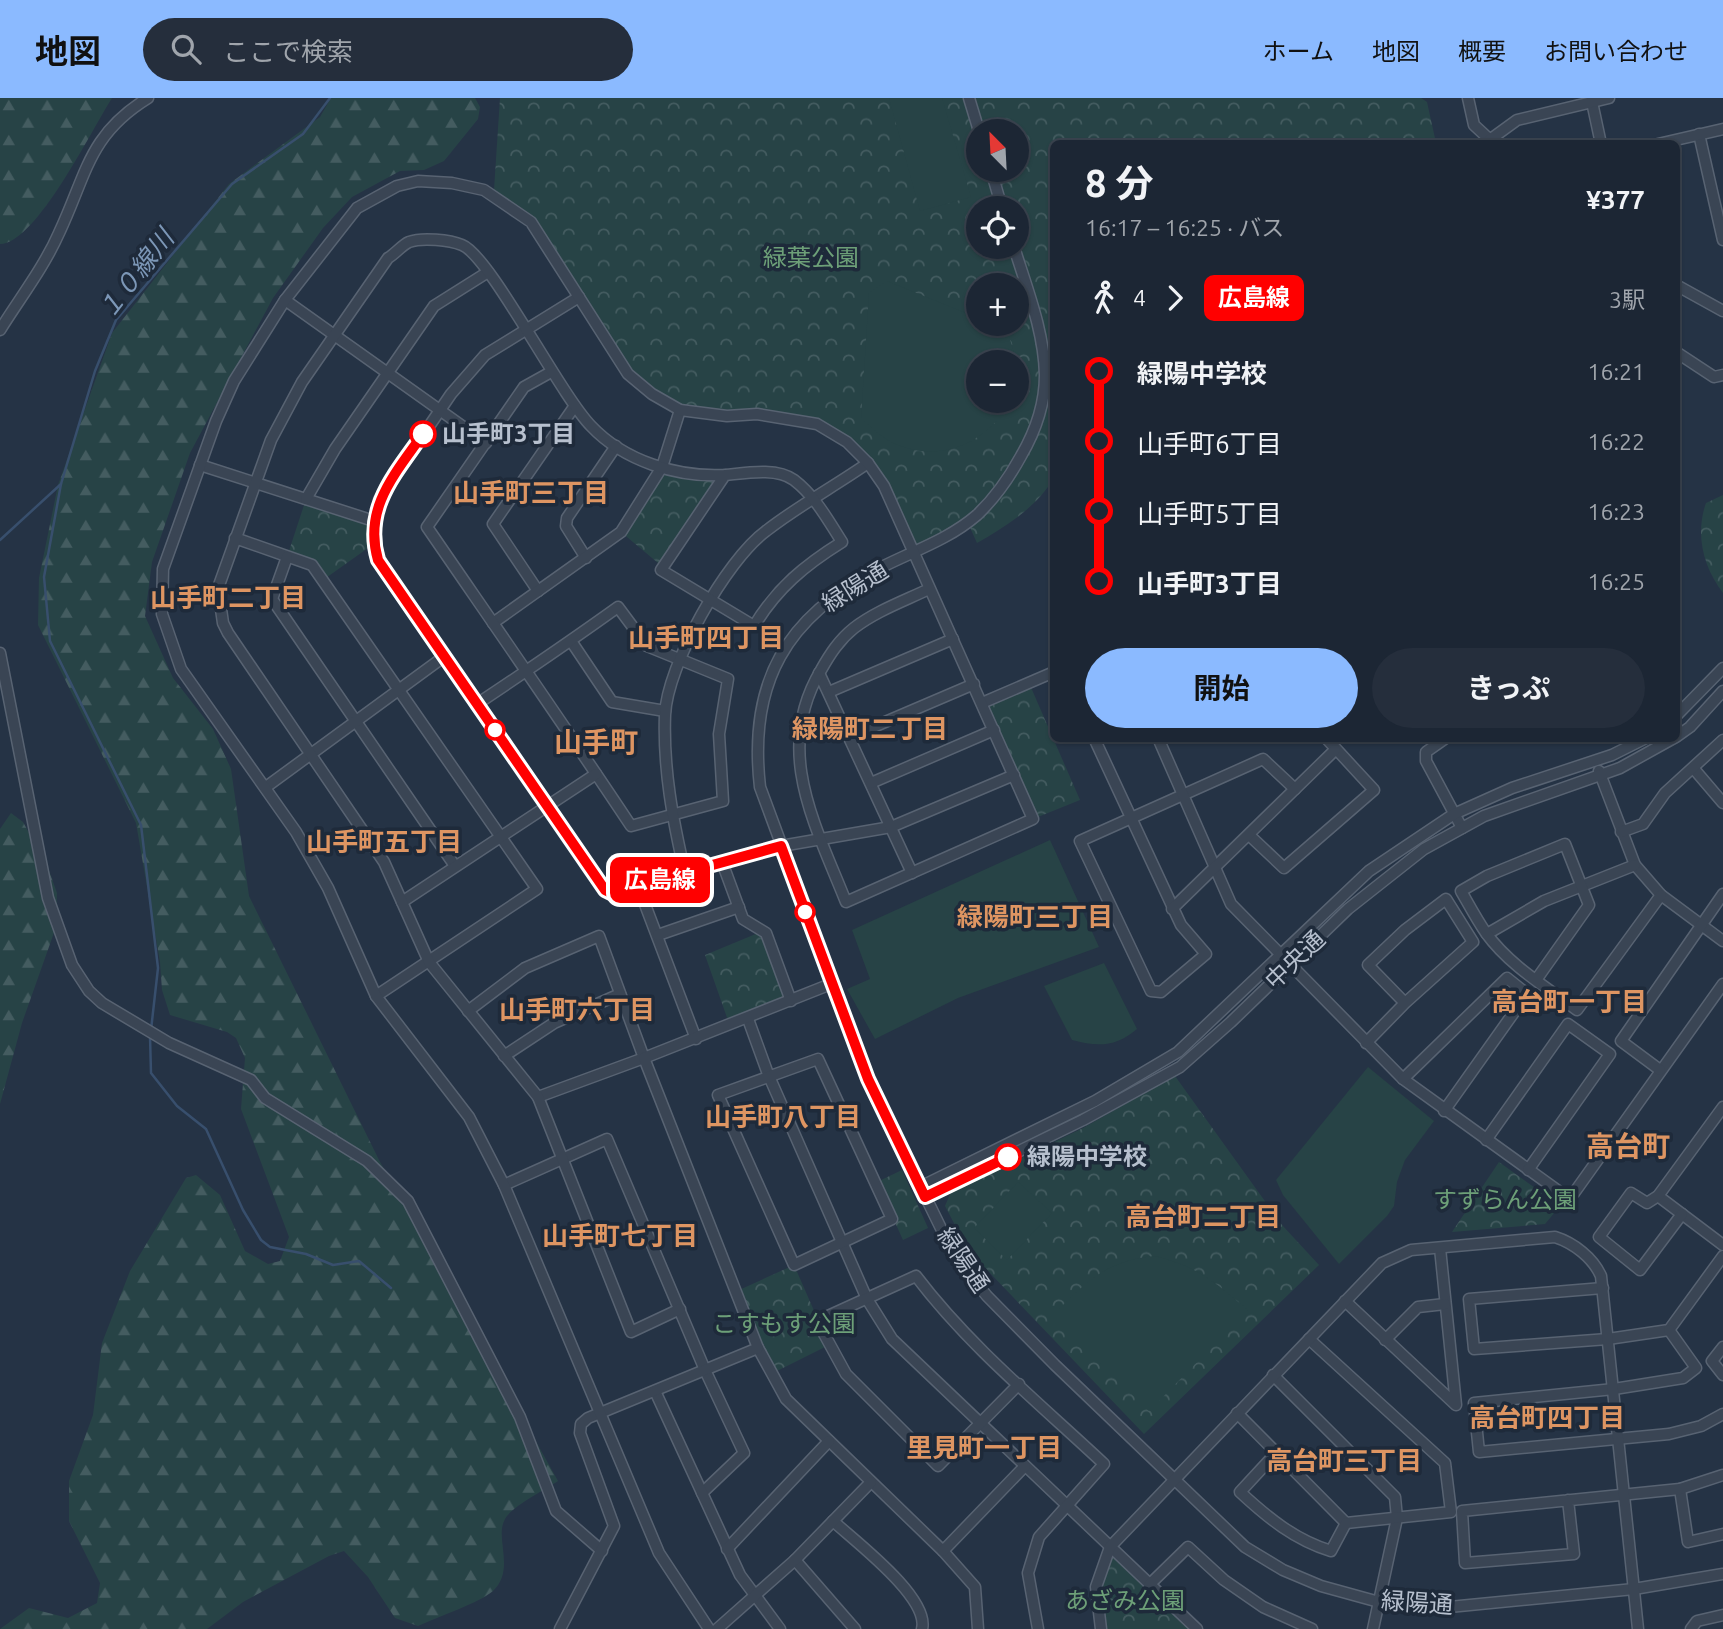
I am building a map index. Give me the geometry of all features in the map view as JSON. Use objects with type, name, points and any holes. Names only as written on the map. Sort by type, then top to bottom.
[{"type":"street","points":[[0,330],[59,235],[91,155],[105,133],[128,110],[148,98]]},
{"type":"street","points":[[969,98],[975,119]]},
{"type":"street","points":[[1468,98],[1474,125],[1485,140]]},
{"type":"street","points":[[1487,140],[1517,120],[1561,103],[1592,102],[1609,98]]},
{"type":"street","points":[[1592,102],[1600,140]]},
{"type":"street","points":[[1674,140],[1723,128]]},
{"type":"street","points":[[1699,134],[1723,240]]},
{"type":"street","points":[[709,1629],[659,1553],[504,1185],[469,1117],[376,996],[328,888],[296,832],[181,669],[162,614],[163,569],[200,465],[234,381],[285,300],[358,208],[397,186],[418,181],[452,183],[484,190],[531,222],[628,374],[652,394],[680,410],[727,416],[757,414],[817,424],[847,442],[868,463],[884,486],[1033,819],[846,902],[802,782],[798,751],[803,706],[810,686],[834,648],[853,629],[929,589]]},
{"type":"street","points":[[680,1309],[631,1332],[538,1097],[429,962],[384,862],[223,623],[218,588],[253,482],[288,408],[334,335],[388,258],[410,242],[442,241],[464,245],[488,272],[574,407],[593,428],[616,446],[640,460],[693,473],[724,475],[752,471],[792,478],[815,500],[842,542],[810,562],[778,590],[754,626],[707,601],[661,570],[724,475]]},
{"type":"street","name":"緑陽通","points":[[1018,259],[1043,343],[1045,379],[1040,413],[1028,444],[1003,487],[967,522],[914,553],[862,578],[824,603],[799,627],[771,673],[759,715],[756,751],[760,787],[868,1079],[955,1257],[987,1296],[1245,1547],[1283,1570],[1321,1586],[1379,1602],[1439,1608],[1634,1589],[1723,1574]]},
{"type":"street","points":[[306,499],[335,449],[434,306],[488,272]]},
{"type":"street","points":[[1680,285],[1723,311]]},
{"type":"street","points":[[579,297],[485,355],[465,375],[388,482],[379,500],[374,521],[374,544],[378,560],[605,890],[611,893],[781,846],[891,827],[1014,775]]},
{"type":"street","points":[[285,300],[486,443]]},
{"type":"street","points":[[1680,355],[1714,377],[1723,375]]},
{"type":"street","points":[[477,704],[526,671],[571,641],[618,607],[647,646],[728,679],[719,734],[723,801],[631,826],[526,671],[427,527],[524,387],[551,372]]},
{"type":"street","points":[[538,591],[493,524],[574,407]]},
{"type":"street","points":[[493,623],[621,532],[662,467],[680,410]]},
{"type":"street","points":[[586,558],[566,526],[567,518],[616,446]]},
{"type":"street","points":[[685,873],[672,815],[665,762],[665,711],[682,658],[707,601],[734,563],[764,532],[868,463]]},
{"type":"street","points":[[200,465],[374,521]]},
{"type":"street","points":[[235,538],[312,565],[537,889],[376,996]]},
{"type":"street","points":[[287,557],[272,599],[455,866]]},
{"type":"street","points":[[829,692],[953,639]]},
{"type":"street","points":[[571,641],[612,702],[665,711]]},
{"type":"street","points":[[0,653],[48,898],[72,965],[89,991],[141,1028],[251,1080],[265,1098],[368,1161],[408,1201],[520,1417],[556,1511],[602,1551]]},
{"type":"street","points":[[266,787],[445,656]]},
{"type":"street","points":[[1680,712],[1723,668]]},
{"type":"street","points":[[819,673],[912,873]]},
{"type":"street","points":[[982,703],[1050,674]]},
{"type":"street","points":[[850,737],[974,684]]},
{"type":"street","name":"中央通","points":[[1680,734],[1723,691]]},
{"type":"street","points":[[871,783],[994,730]]},
{"type":"street","points":[[1621,832],[1643,824],[1665,793],[1695,769],[1723,740]]},
{"type":"street","points":[[1096,742],[1131,818],[1172,909],[1181,925],[1206,954],[1161,992],[1151,991],[1080,841],[1131,818],[1181,795],[1263,759],[1295,789]]},
{"type":"street","points":[[1162,742],[1181,795],[1231,904],[1403,1079],[1564,1195],[1574,1193],[1723,984]]},
{"type":"street","points":[[1250,835],[1284,868],[1374,790],[1329,742]]},
{"type":"street","points":[[1440,742],[1426,752],[1426,761],[1462,828]]},
{"type":"street","name":"中央通","points":[[922,1192],[1141,1076],[1178,1052],[1369,871],[1454,814],[1511,788],[1595,762],[1638,742]]},
{"type":"street","name":"中央通","points":[[922,1192],[1083,1120],[1172,1072],[1231,1023],[1383,878],[1462,828],[1511,804],[1600,775],[1644,757],[1668,742]]},
{"type":"street","points":[[1172,909],[1335,750]]},
{"type":"street","points":[[1595,762],[1635,865],[1661,895],[1723,941]]},
{"type":"street","points":[[1695,769],[1723,803]]},
{"type":"street","points":[[402,902],[596,774]]},
{"type":"street","points":[[1536,980],[1589,905],[1564,844],[1487,876],[1461,891],[1487,934],[1536,980],[1577,1010],[1661,895]]},
{"type":"street","points":[[722,862],[743,919],[766,933],[791,1001]]},
{"type":"street","points":[[1487,934],[1544,901],[1635,865]]},
{"type":"street","points":[[638,886],[696,1039]]},
{"type":"street","points":[[1660,1070],[1621,1041],[1723,894]]},
{"type":"street","points":[[1366,1043],[1405,1003],[1473,942],[1446,899],[1405,930],[1368,965],[1405,1003]]},
{"type":"street","points":[[658,935],[740,908]]},
{"type":"street","points":[[468,1011],[525,968],[599,936],[758,1348],[786,1399],[943,1550],[975,1587],[978,1629]]},
{"type":"street","points":[[1403,1079],[1507,978],[1527,994],[1444,1111]]},
{"type":"street","points":[[538,1097],[748,1019],[831,984]]},
{"type":"street","points":[[505,1055],[554,1023],[620,994]]},
{"type":"street","points":[[748,1019],[769,1077],[867,1299],[892,1339],[1197,1629]]},
{"type":"street","points":[[1486,1140],[1568,1024],[1599,1046],[1610,1054],[1528,1170]]},
{"type":"street","points":[[818,1059],[892,1219],[794,1265],[718,1095],[769,1077],[818,1059]]},
{"type":"street","points":[[1682,1214],[1640,1270],[1599,1237],[1630,1193],[1647,1203],[1658,1196],[1723,1107]]},
{"type":"street","points":[[504,1185],[607,1139],[705,1370],[744,1453],[702,1493]]},
{"type":"street","points":[[1658,1196],[1723,1245]]},
{"type":"street","points":[[1101,1629],[1097,1587],[1110,1547],[1382,1263],[1397,1254],[1555,1237],[1566,1240],[1592,1261],[1601,1276],[1638,1629]]},
{"type":"street","points":[[1345,1301],[1456,1405],[1440,1248]]},
{"type":"street","points":[[1603,1288],[1469,1299],[1474,1349],[1608,1339],[1669,1330],[1723,1256]]},
{"type":"street","points":[[1019,1384],[938,1466],[846,1374],[817,1321],[916,1276],[945,1314],[1104,1464],[1039,1537],[1028,1573],[1038,1629]]},
{"type":"street","points":[[1385,1340],[1419,1307],[1445,1304]]},
{"type":"street","points":[[1669,1330],[1696,1368],[1684,1378],[1614,1389],[1474,1403],[1479,1452],[1669,1434],[1701,1426],[1723,1414]]},
{"type":"street","points":[[1237,1413],[1346,1522],[1451,1512],[1445,1463],[1309,1339]]},
{"type":"street","points":[[1723,1347],[1712,1361],[1723,1375]]},
{"type":"street","points":[[559,1629],[614,1526],[580,1433],[581,1424],[758,1348]]},
{"type":"street","points":[[1273,1375],[1395,1497],[1397,1518],[1373,1629]]},
{"type":"street","points":[[655,1391],[727,1549],[755,1598],[780,1629]]},
{"type":"street","points":[[727,1549],[829,1441]]},
{"type":"street","points":[[1276,1453],[1240,1492],[1269,1519],[1309,1544],[1331,1551],[1346,1522]]},
{"type":"street","points":[[943,1550],[1025,1466]]},
{"type":"street","points":[[1568,1500],[1574,1553],[1465,1563],[1462,1511],[1625,1494],[1680,1489],[1723,1475]]},
{"type":"street","points":[[717,1629],[795,1560],[871,1482]]},
{"type":"street","points":[[1680,1489],[1688,1542],[1723,1534]]},
{"type":"street","points":[[833,1521],[916,1600],[925,1620],[922,1629]]},
{"type":"street","points":[[1149,1585],[1188,1547],[1224,1580],[1263,1607],[1312,1629]]},
{"type":"street","points":[[795,1560],[855,1629]]},
{"type":"street","points":[[1691,1629],[1698,1621],[1723,1615]]},
{"type":"green space","points":[[0,98],[112,98],[46,206],[30,226],[14,239],[0,244]]},
{"type":"green space","points":[[331,98],[475,98],[480,107],[478,119],[444,161],[424,170],[400,171],[352,197],[323,228],[273,298],[190,453],[152,562],[145,616],[173,678],[213,729],[231,769],[249,896],[379,1160],[558,1481],[521,1504],[505,1519],[502,1527],[503,1573],[493,1591],[468,1605],[418,1626],[395,1618],[368,1577],[344,1551],[329,1556],[243,1602],[207,1629],[0,1629],[29,1608],[68,1618],[97,1603],[100,1583],[69,1521],[69,1481],[93,1415],[102,1343],[130,1271],[186,1178],[196,1175],[220,1195],[245,1251],[268,1264],[280,1261],[289,1237],[241,1109],[245,1058],[236,1038],[227,1032],[170,1015],[162,990],[160,962],[136,823],[38,625],[39,578],[58,485],[112,333],[229,184],[320,117]]},
{"type":"green space","name":"緑葉公園","points":[[500,98],[1421,98],[1427,102],[1435,140],[1050,140],[1050,483],[1029,508],[977,543],[968,523],[914,553],[868,463],[817,424],[680,410],[628,374],[531,223],[494,190]]},
{"type":"green space","points":[[889,98],[942,98],[971,196],[920,211]]},
{"type":"green space","points":[[887,281],[966,313],[966,336],[1009,336],[1013,350],[966,350],[966,413],[1003,413],[988,429],[960,446],[926,451],[909,449],[891,442],[861,419],[869,293]]},
{"type":"green space","points":[[662,467],[721,479],[661,570],[658,563],[621,532]]},
{"type":"green space","points":[[1723,495],[1723,593],[1706,561],[1701,526],[1706,503]]},
{"type":"green space","points":[[306,499],[374,521],[368,548],[323,580],[312,565],[287,557]]},
{"type":"green space","points":[[1029,683],[1050,731],[1050,742],[1055,742],[1080,800],[1033,819],[982,703]]},
{"type":"green space","points":[[11,813],[23,822],[47,865],[57,893],[56,927],[22,1023],[0,1104],[0,829]]},
{"type":"green space","points":[[1050,840],[1099,947],[958,998],[875,1039],[847,989],[870,979],[852,930]]},
{"type":"green space","points":[[763,931],[791,1001],[730,1026],[705,955]]},
{"type":"green space","points":[[1104,963],[1137,1029],[1122,1039],[1106,1044],[1072,1040],[1044,986]]},
{"type":"green space","points":[[1368,1067],[1434,1121],[1405,1160],[1397,1182],[1394,1206],[1339,1264],[1283,1195],[1276,1180]]},
{"type":"green space","points":[[1175,1076],[1282,1225],[1319,1265],[1144,1434],[968,1250],[945,1206],[951,1192],[1083,1128]]},
{"type":"green space","name":"すずらん公園","points":[[1499,1162],[1560,1206],[1545,1224],[1452,1232]]},
{"type":"green space","points":[[902,1170],[928,1228],[903,1240],[877,1182]]},
{"type":"green space","points":[[1018,1182],[1052,1213],[1007,1260],[974,1228]]},
{"type":"green space","points":[[1154,1256],[1205,1276],[1248,1310],[1149,1411],[1052,1316],[1097,1275],[1122,1263]]},
{"type":"green space","name":"こすもす公園","points":[[794,1265],[829,1345],[771,1374],[737,1291]]},
{"type":"green space","name":"あざみ公園","points":[[1110,1547],[1190,1629],[1101,1629],[1096,1587]]},
{"type":"waterway","name":"１０線川","points":[[0,540],[61,484],[95,371],[116,320],[232,184],[303,134],[330,98]]},
{"type":"waterway","points":[[61,484],[44,577],[50,641],[141,825],[158,968],[151,1030]]},
{"type":"waterway","points":[[150,1036],[151,1073],[177,1106],[206,1129],[243,1210],[261,1240],[270,1247],[306,1254],[333,1265],[359,1261],[391,1288]]},
{"type":"bus line","name":"広島線","points":[[423,434],[388,482],[379,500],[373,527],[378,560],[605,890],[611,893],[781,846],[868,1079],[925,1197],[1008,1157]]},
{"type":"place","name":"山手町3丁目","points":[[423,434]]},
{"type":"place","name":"緑陽中学校","points":[[1008,1157]]},
{"type":"district","name":"山手町三丁目","points":[[531,493]]},
{"type":"district","name":"山手町二丁目","points":[[228,598]]},
{"type":"district","name":"山手町四丁目","points":[[706,638]]},
{"type":"district","name":"緑陽町二丁目","points":[[870,729]]},
{"type":"district","name":"山手町","points":[[596,742]]},
{"type":"district","name":"山手町五丁目","points":[[384,842]]},
{"type":"district","name":"緑陽町三丁目","points":[[1035,917]]},
{"type":"district","name":"高台町一丁目","points":[[1569,1002]]},
{"type":"district","name":"山手町六丁目","points":[[577,1010]]},
{"type":"district","name":"山手町八丁目","points":[[783,1117]]},
{"type":"district","name":"高台町","points":[[1628,1146]]},
{"type":"district","name":"高台町二丁目","points":[[1203,1217]]},
{"type":"district","name":"山手町七丁目","points":[[620,1236]]},
{"type":"district","name":"高台町四丁目","points":[[1547,1418]]},
{"type":"district","name":"里見町一丁目","points":[[984,1448]]},
{"type":"district","name":"高台町三丁目","points":[[1344,1461]]}]
